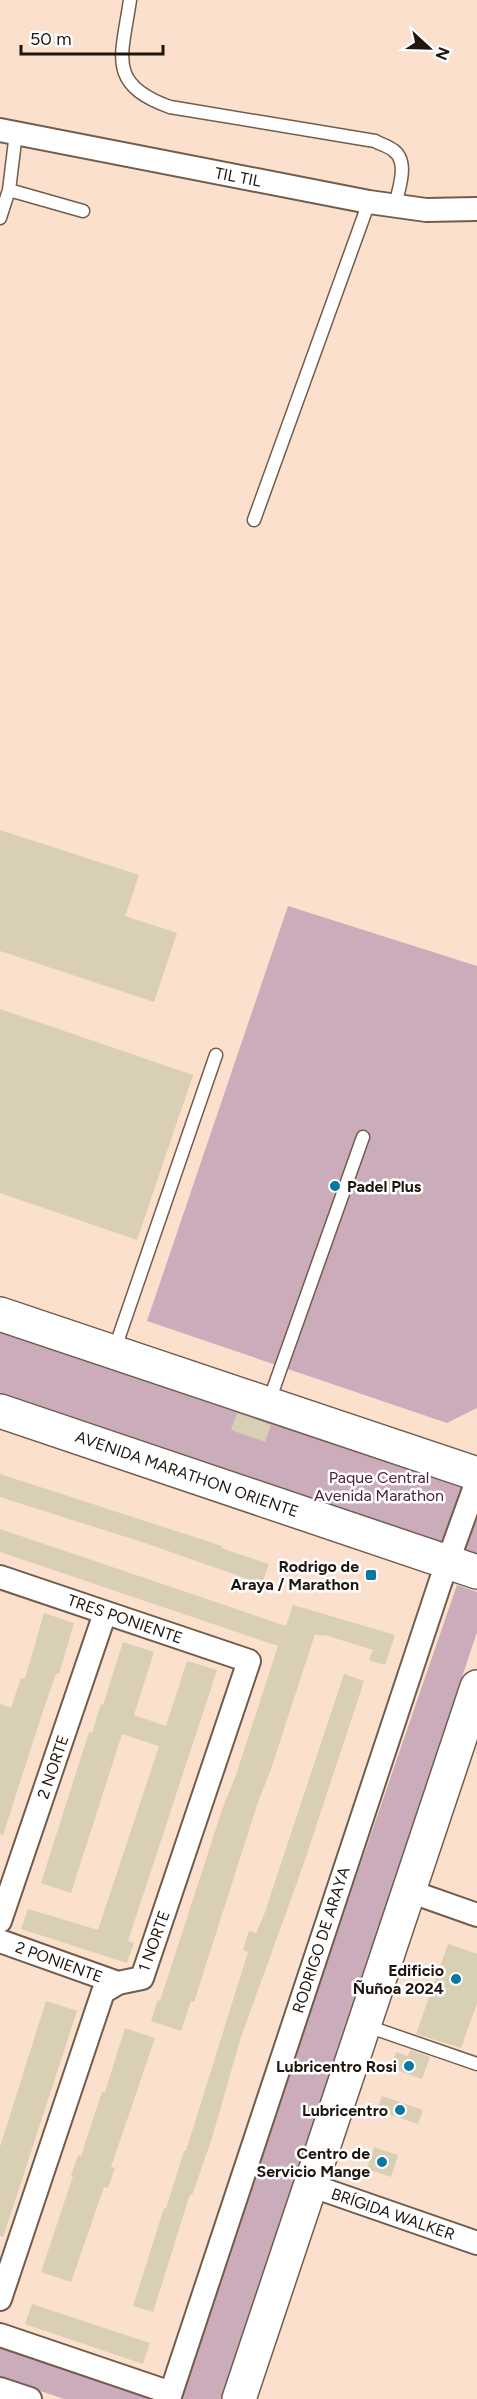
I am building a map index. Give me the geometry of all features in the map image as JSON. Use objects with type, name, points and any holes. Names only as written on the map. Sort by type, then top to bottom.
[{"type":"main road","points":[[0,1314],[477,1474]]},
{"type":"main road","name":"AVENIDA MARATHON ORIENTE","points":[[0,1411],[462,1567]]},
{"type":"main road","points":[[239,2399],[477,1687]]},
{"type":"street","name":"TIL TIL","points":[[8,131],[369,202],[426,210],[477,209]]},
{"type":"street","name":"RODRIGO DE ARAYA","points":[[170,2396],[462,1567],[477,1481]]},
{"type":"street","name":"TRES PONIENTE","points":[[0,1577],[249,1661]]},
{"type":"street","name":"2 NORTE","points":[[0,1921],[105,1613]]},
{"type":"street","name":"1 NORTE","points":[[0,2299],[103,1992],[118,1983],[142,1978],[249,1661]]},
{"type":"street","points":[[409,1891],[477,1915]]},
{"type":"street","name":"2 PONIENTE","points":[[0,1941],[118,1983]]},
{"type":"street","name":"BRÍGIDA WALKER","points":[[310,2185],[477,2243]]},
{"type":"street","points":[[0,2335],[170,2396]]},
{"type":"street","points":[[0,2389],[30,2399]]},
{"type":"lane","points":[[130,0],[121,59],[128,82],[136,91],[148,99],[170,107],[375,141],[394,150],[401,161],[402,170],[395,206]]},
{"type":"lane","points":[[0,218],[9,190],[8,131]]},
{"type":"lane","points":[[9,190],[83,211]]},
{"type":"lane","points":[[254,520],[369,202]]},
{"type":"lane","points":[[113,1352],[216,1055]]},
{"type":"lane","points":[[268,1404],[363,1137]]},
{"type":"lane","points":[[363,2025],[477,2064]]},
{"type":"green space","name":"Padel Plus","points":[[288,906],[477,966],[477,1408],[447,1423],[147,1321]]},
{"type":"green space","name":"Paque Central Avenida Marathon","points":[[0,1323],[477,1483],[477,1554],[0,1394]]},
{"type":"green space","points":[[457,1585],[477,1592],[477,1632],[222,2399],[176,2399]]},
{"type":"green space","points":[[0,2343],[145,2392],[151,2399],[64,2399],[0,2377]]},
{"type":"building","points":[[0,830],[139,875],[125,916],[177,933],[154,1002],[0,951]]},
{"type":"building","points":[[0,1009],[193,1075],[137,1240],[0,1193]]},
{"type":"building","points":[[237,1413],[271,1425],[265,1442],[231,1430]]},
{"type":"building","points":[[0,1474],[222,1546],[221,1548],[269,1564],[262,1584],[148,1544],[0,1497]]},
{"type":"building","points":[[0,1529],[286,1626],[293,1605],[395,1635],[385,1665],[369,1660],[373,1650],[315,1634],[194,2002],[191,2001],[181,2031],[151,2021],[158,2000],[160,2001],[278,1646],[0,1552]]},
{"type":"building","points":[[44,1613],[74,1623],[59,1674],[56,1674],[44,1708],[3,1835],[0,1834],[0,1704],[11,1708],[21,1678],[25,1679]]},
{"type":"building","points":[[123,1642],[154,1652],[134,1715],[166,1726],[187,1661],[217,1670],[128,1941],[134,1943],[127,1963],[21,1929],[28,1909],[98,1930],[159,1746],[122,1734],[71,1893],[41,1883],[89,1732],[92,1733],[101,1704],[103,1705]]},
{"type":"building","points":[[344,1674],[364,1681],[304,1863],[240,2040],[212,2138],[192,2195],[190,2194],[153,2312],[133,2306],[164,2208],[166,2209],[184,2151],[186,2151],[248,1952],[243,1950],[249,1931],[256,1933],[264,1915]]},
{"type":"building","name":"Edificio Ñuñoa 2024","points":[[448,1944],[477,1954],[477,2003],[461,2048],[416,2034]]},
{"type":"building","points":[[46,2001],[77,2011],[3,2237],[0,2236],[0,2147]]},
{"type":"building","points":[[125,2028],[155,2038],[111,2167],[115,2168],[108,2188],[104,2187],[71,2282],[41,2272],[78,2155],[81,2156],[102,2092],[105,2092]]},
{"type":"building","name":"Lubricentro Rosi","points":[[410,2050],[430,2057],[422,2079],[391,2068],[396,2052],[408,2056]]},
{"type":"building","name":"Lubricentro","points":[[382,2096],[423,2110],[418,2124],[377,2110]]},
{"type":"building","name":"Centro de Servicio Mange","points":[[374,2147],[398,2155],[391,2177],[367,2169]]},
{"type":"building","points":[[32,2304],[150,2343],[143,2364],[25,2324]]},
{"type":"place","name":"Padel Plus","points":[[335,1186]]},
{"type":"place","name":"Rodrigo de Araya / Marathon","points":[[371,1575]]},
{"type":"place","name":"Edificio Ñuñoa 2024","points":[[456,1979]]},
{"type":"place","name":"Lubricentro Rosi","points":[[409,2066]]},
{"type":"place","name":"Lubricentro","points":[[400,2110]]},
{"type":"place","name":"Centro de Servicio Mange","points":[[382,2162]]}]
